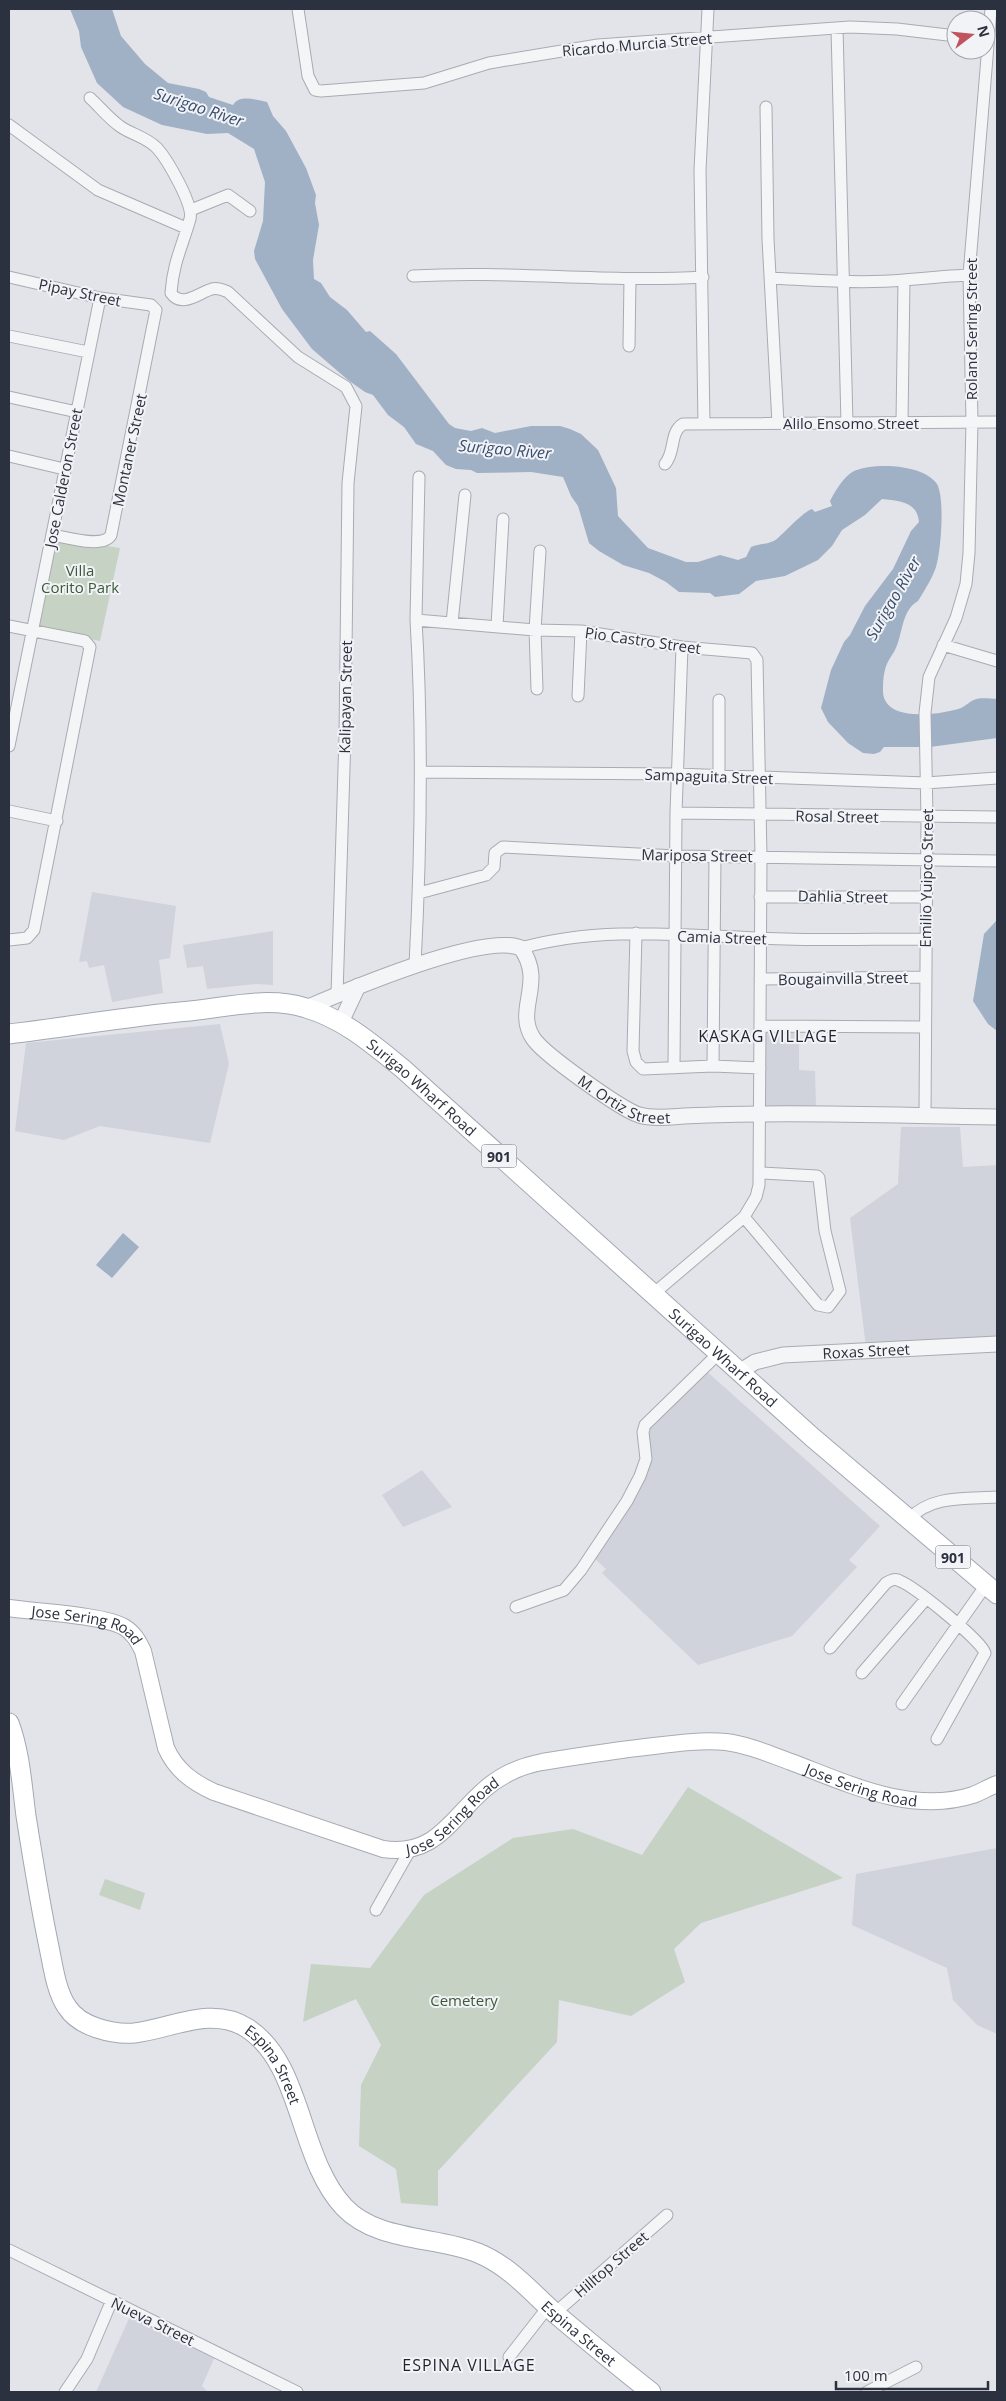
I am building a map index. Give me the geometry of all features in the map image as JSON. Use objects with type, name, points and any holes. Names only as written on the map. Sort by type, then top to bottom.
[{"type":"main road","name":"Surigao Wharf Road","points":[[9,1034],[244,1003],[278,1002],[306,1008],[341,1022],[402,1068],[718,1354],[909,1520]]},
{"type":"main road","name":"901","points":[[909,1520],[992,1590]]},
{"type":"main road","name":"Jose Sering Road","points":[[9,1608],[116,1623],[132,1633],[143,1650],[166,1748],[180,1770],[200,1786],[383,1849],[410,1850],[446,1830],[483,1790],[517,1769],[554,1760],[661,1745],[702,1742],[748,1746],[879,1795],[892,1797],[933,1800],[957,1798],[973,1795],[997,1784]]},
{"type":"main road","name":"Espina Street","points":[[9,1723],[17,1750],[42,1912],[53,1964],[62,1997],[74,2015],[93,2027],[118,2033],[143,2032],[204,2018],[245,2026],[277,2061],[292,2092],[320,2172],[343,2206],[366,2224],[402,2234],[439,2241],[480,2254],[508,2270],[552,2310],[651,2392]]},
{"type":"street","name":"Ricardo Murcia Street","points":[[298,9],[308,76],[315,90],[321,91],[424,83],[489,63],[598,44],[837,28],[898,29],[946,35]]},
{"type":"street","points":[[704,424],[700,170],[708,9]]},
{"type":"street","points":[[837,28],[847,423]]},
{"type":"street","name":"Roland Sering Street","points":[[943,645],[962,600],[966,584],[972,422],[969,275],[989,60]]},
{"type":"street","points":[[9,125],[98,190],[186,228],[191,210],[186,195],[157,148],[144,137],[120,126],[90,98]]},
{"type":"street","points":[[766,107],[770,278],[778,423]]},
{"type":"street","points":[[191,210],[228,195],[250,211]]},
{"type":"street","name":"Kalipayan Street","points":[[186,228],[176,256],[171,293],[174,298],[182,300],[196,297],[212,289],[219,288],[228,292],[298,357],[346,387],[354,399],[356,414],[348,483],[345,736],[337,995]]},
{"type":"street","points":[[413,276],[468,272],[630,279],[703,277]]},
{"type":"street","points":[[770,278],[844,281],[904,280],[935,276],[969,275]]},
{"type":"street","name":"Pipay Street","points":[[9,277],[100,298],[151,305]]},
{"type":"street","points":[[629,346],[630,279]]},
{"type":"street","points":[[902,422],[904,280]]},
{"type":"street","name":"Jose Calderon Street","points":[[9,746],[100,298]]},
{"type":"street","name":"Montaner Street","points":[[52,535],[98,543],[105,541],[111,535],[156,315],[156,310],[151,305]]},
{"type":"street","points":[[9,336],[88,352]]},
{"type":"street","points":[[9,397],[77,412]]},
{"type":"street","name":"Alilo Ensomo Street","points":[[665,464],[670,456],[677,428],[683,424],[997,422]]},
{"type":"street","points":[[9,456],[64,469]]},
{"type":"street","points":[[415,965],[421,772],[421,702],[416,620],[419,477]]},
{"type":"street","points":[[452,622],[465,495]]},
{"type":"street","points":[[496,626],[503,519]]},
{"type":"street","points":[[537,689],[535,630],[540,551]]},
{"type":"street","name":"Pio Castro Street","points":[[416,620],[535,630],[581,630],[682,647],[752,653],[757,660],[761,856],[759,938],[760,1172],[756,1197],[744,1217]]},
{"type":"street","points":[[9,626],[85,641],[90,647],[34,930],[27,938],[9,940]]},
{"type":"street","points":[[578,696],[581,630]]},
{"type":"street","points":[[943,645],[997,661]]},
{"type":"street","name":"Emilio Yuipco Street","points":[[925,1115],[927,818],[925,713],[929,677],[943,645]]},
{"type":"street","points":[[674,1068],[676,813],[682,647]]},
{"type":"street","points":[[718,775],[719,700]]},
{"type":"street","name":"Sampaguita Street","points":[[421,772],[677,774],[926,783],[997,778]]},
{"type":"street","points":[[9,811],[57,820]]},
{"type":"street","name":"Rosal Street","points":[[676,813],[927,818],[997,817]]},
{"type":"street","name":"Mariposa Street","points":[[418,892],[486,875],[494,868],[495,853],[503,847],[676,856],[997,861]]},
{"type":"street","points":[[713,1066],[715,856]]},
{"type":"street","name":"Dahlia Street","points":[[760,897],[926,897]]},
{"type":"street","points":[[636,933],[633,1051],[636,1062],[643,1068],[713,1066],[760,1068]]},
{"type":"street","name":"Camia Street","points":[[521,948],[556,940],[636,933],[759,938],[925,939]]},
{"type":"street","points":[[306,1008],[415,965],[499,946],[510,945],[521,948]]},
{"type":"street","name":"M. Ortiz Street","points":[[521,948],[529,961],[532,971],[532,985],[526,1012],[527,1023],[533,1039],[622,1108],[653,1117],[759,1114],[997,1117]]},
{"type":"street","name":"Bougainvilla Street","points":[[760,979],[925,977]]},
{"type":"street","points":[[341,1022],[358,986]]},
{"type":"street","points":[[760,1026],[925,1027]]},
{"type":"street","points":[[652,1295],[744,1217],[818,1306],[828,1307],[840,1291],[825,1231],[819,1178],[816,1176],[760,1172]]},
{"type":"street","name":"Roxas Street","points":[[739,1372],[755,1362],[782,1355],[997,1344]]},
{"type":"street","points":[[516,1607],[556,1593],[570,1584],[627,1501],[640,1476],[646,1459],[643,1432],[645,1425],[718,1354]]},
{"type":"street","points":[[909,1520],[917,1510],[930,1503],[997,1497]]},
{"type":"street","points":[[830,1648],[886,1583],[893,1580],[900,1581],[926,1599],[977,1641],[985,1653],[937,1739]]},
{"type":"street","points":[[902,1704],[958,1625],[992,1590]]},
{"type":"street","points":[[862,1673],[926,1599]]},
{"type":"street","points":[[376,1910],[410,1850]]},
{"type":"street","name":"Hilltop Street","points":[[509,2357],[552,2310],[667,2215]]},
{"type":"street","name":"Nueva Street","points":[[9,2250],[297,2392]]},
{"type":"street","points":[[65,2392],[86,2359],[112,2300]]},
{"type":"street","points":[[867,2392],[916,2367]]},
{"type":"shaded area","points":[[92,892],[176,906],[170,958],[159,960],[163,993],[112,1002],[104,965],[89,968],[87,961],[79,962]]},
{"type":"shaded area","points":[[273,931],[273,985],[256,984],[207,989],[203,966],[187,968],[183,945]]},
{"type":"shaded area","points":[[220,1024],[229,1064],[210,1143],[100,1126],[64,1140],[15,1131],[26,1043]]},
{"type":"shaded area","points":[[765,1033],[799,1033],[799,1070],[815,1071],[816,1107],[765,1106]]},
{"type":"shaded area","points":[[901,1127],[960,1127],[963,1167],[997,1165],[997,1336],[866,1347],[850,1218],[898,1184]]},
{"type":"shaded area","points":[[704,1369],[880,1526],[849,1560],[857,1567],[792,1636],[698,1665],[602,1573],[606,1569],[592,1556],[636,1494],[647,1431]]},
{"type":"shaded area","points":[[422,1470],[452,1507],[403,1527],[382,1495]]},
{"type":"shaded area","points":[[997,1848],[997,2034],[977,2025],[953,2000],[947,1968],[852,1925],[856,1874]]},
{"type":"shaded area","points":[[131,2314],[216,2354],[202,2386],[208,2392],[96,2392]]},
{"type":"green space","name":"Villa Corito Park","points":[[54,538],[120,548],[100,641],[36,628]]},
{"type":"green space","name":"Cemetery","points":[[688,1787],[843,1878],[701,1923],[674,1949],[685,1982],[631,2016],[559,2000],[557,2042],[438,2171],[438,2206],[401,2203],[396,2169],[359,2146],[361,2085],[381,2045],[356,1999],[303,2022],[311,1964],[370,1968],[424,1895],[513,1838],[573,1829],[642,1855]]},
{"type":"green space","points":[[105,1879],[145,1893],[140,1910],[99,1895]]},
{"type":"water","name":"Surigao River","points":[[70,9],[112,9],[121,36],[145,64],[168,83],[199,89],[206,92],[209,97],[233,105],[244,99],[267,102],[273,116],[286,131],[306,168],[316,195],[315,203],[319,225],[313,260],[314,279],[321,283],[330,297],[347,310],[366,332],[370,331],[396,354],[449,424],[455,428],[471,431],[482,428],[495,433],[531,426],[560,426],[581,434],[598,450],[616,488],[618,516],[648,548],[686,562],[698,562],[720,555],[738,560],[746,557],[751,547],[769,543],[778,538],[808,511],[812,509],[815,512],[832,506],[830,501],[837,488],[854,471],[874,466],[886,466],[910,469],[931,477],[937,484],[942,512],[938,560],[928,585],[905,619],[896,649],[889,659],[886,668],[883,691],[886,701],[892,708],[914,714],[952,711],[977,699],[997,699],[997,738],[930,747],[884,747],[880,752],[874,754],[863,753],[848,743],[828,722],[821,708],[831,670],[844,642],[850,635],[865,606],[893,569],[911,531],[919,522],[918,515],[911,506],[906,503],[882,499],[865,515],[842,530],[832,546],[818,560],[785,576],[756,581],[739,594],[715,597],[710,593],[679,592],[649,573],[623,565],[599,551],[589,543],[578,506],[571,496],[563,477],[531,472],[477,473],[446,465],[433,451],[416,444],[404,427],[388,415],[373,395],[365,392],[348,380],[312,349],[282,309],[255,259],[254,251],[263,221],[265,182],[254,149],[228,133],[207,134],[162,125],[123,107],[97,83],[81,47],[79,31]]},
{"type":"water","points":[[997,920],[997,1031],[988,1024],[973,1001],[984,934]]},
{"type":"water","points":[[123,1233],[139,1247],[112,1278],[96,1265]]},
{"type":"district","name":"KASKAG VILLAGE","points":[[768,1036]]},
{"type":"district","name":"ESPINA VILLAGE","points":[[469,2365]]}]
